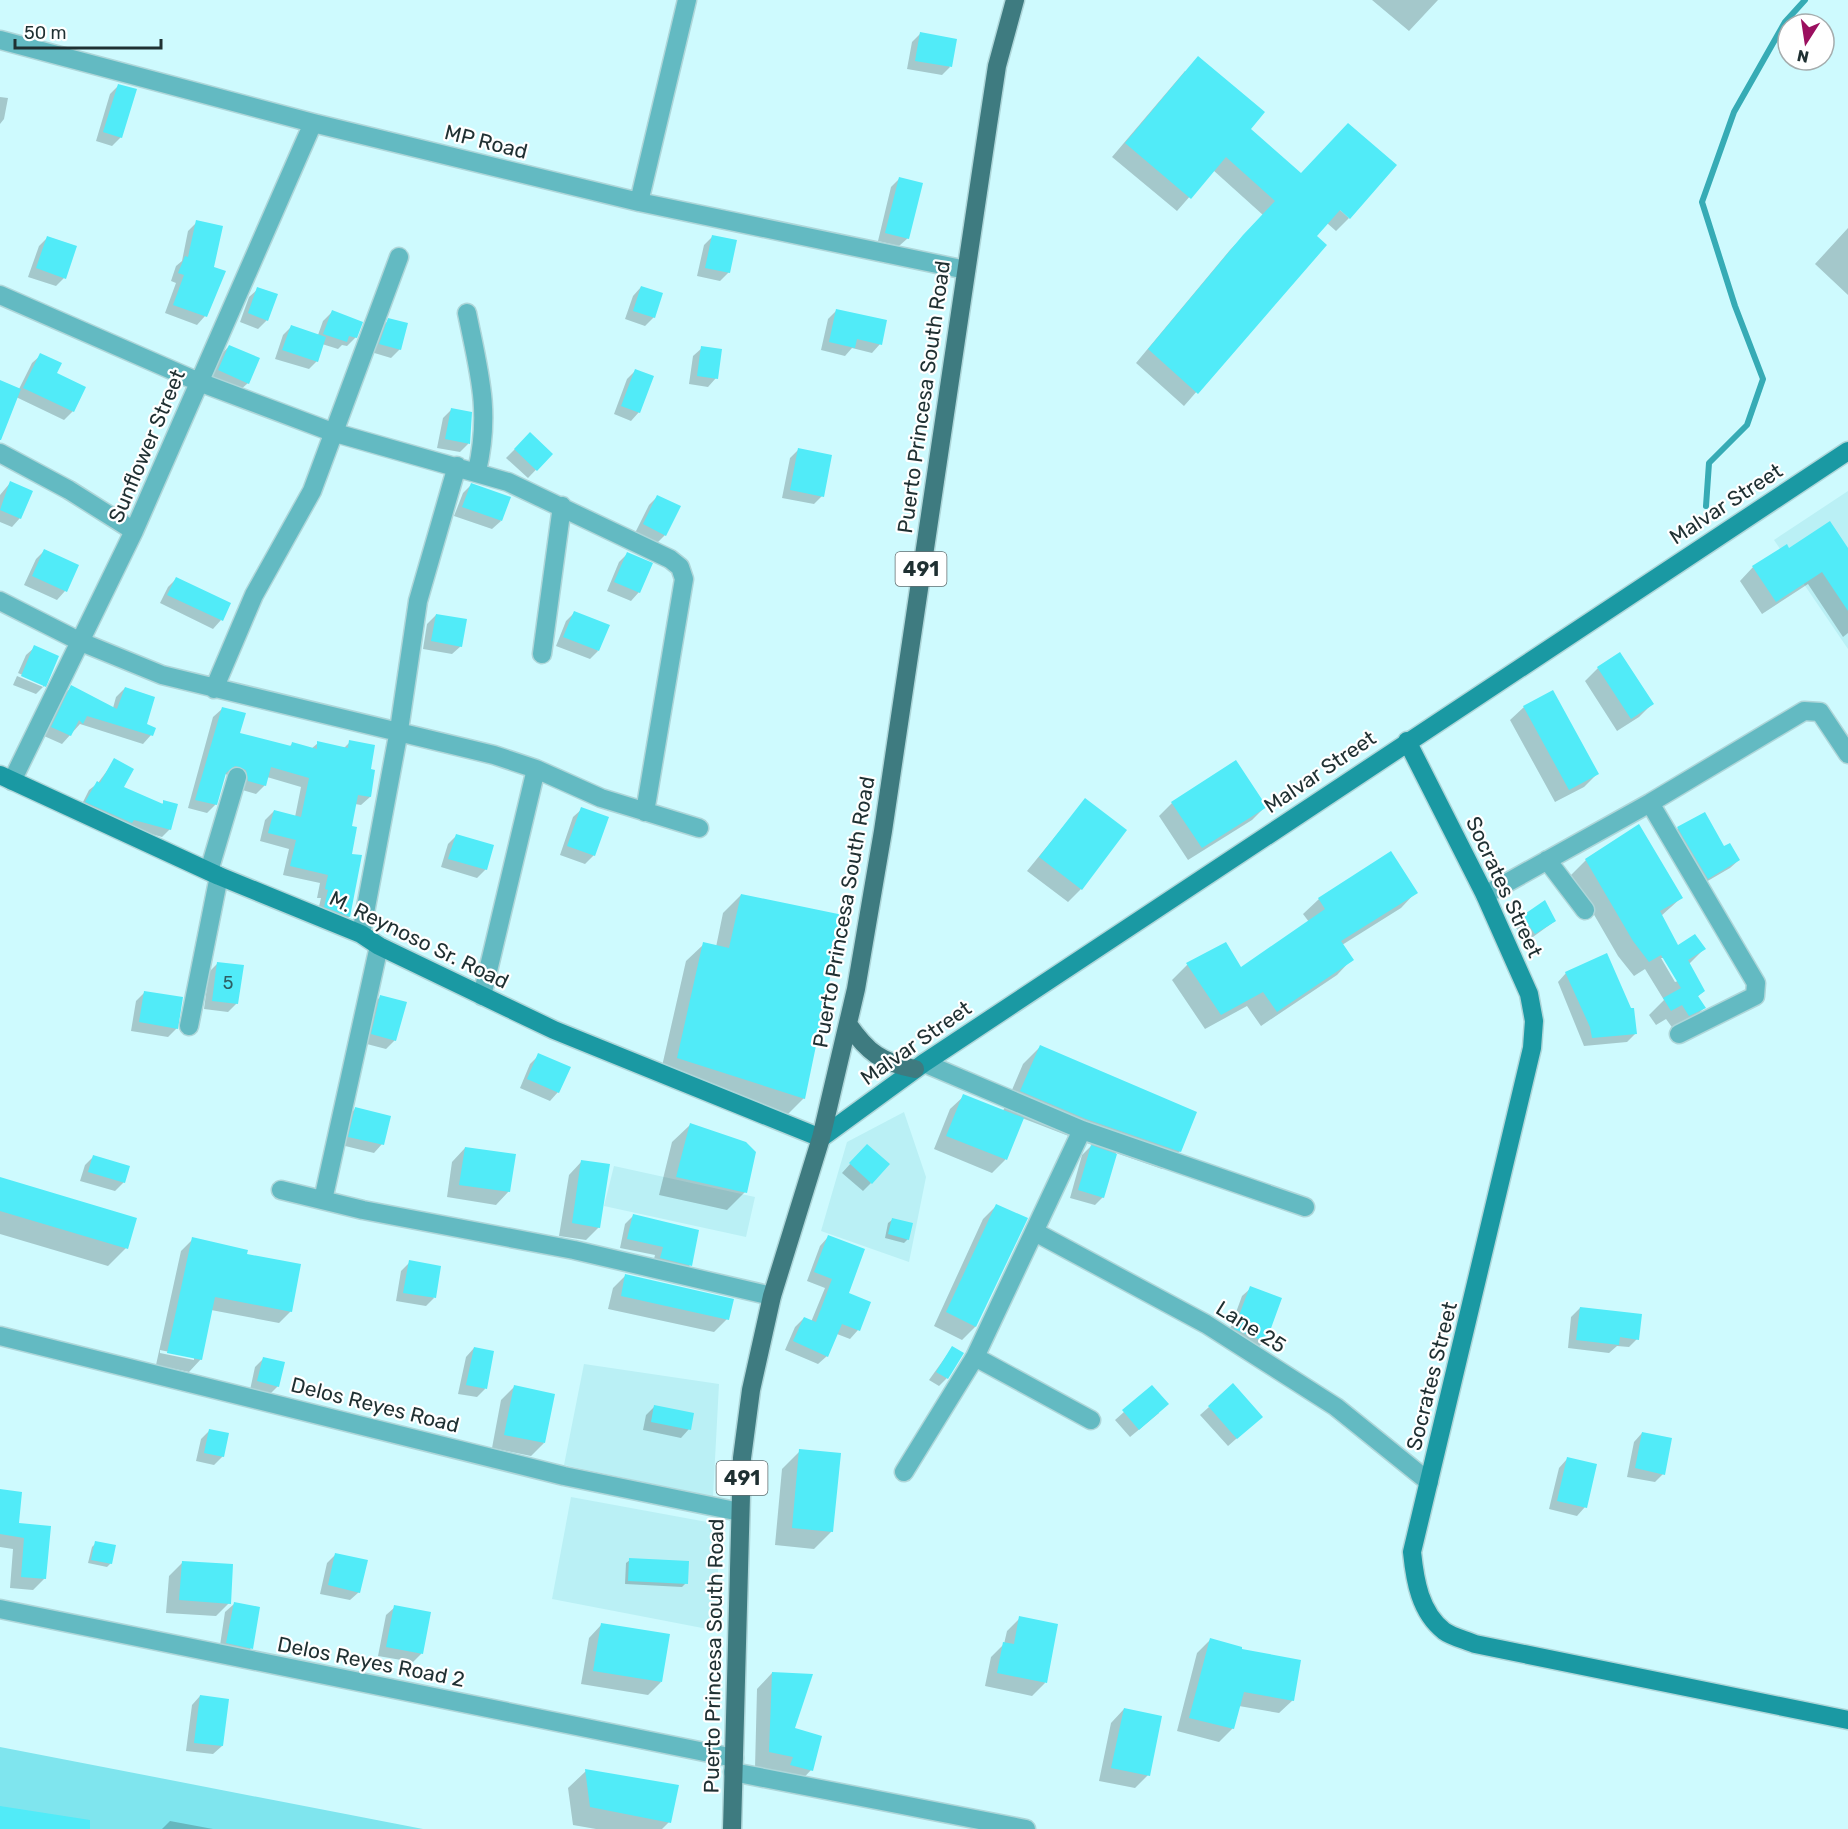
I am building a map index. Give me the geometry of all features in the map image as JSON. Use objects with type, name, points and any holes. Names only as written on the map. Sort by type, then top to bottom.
[{"type":"main road","name":"Puerto Princesa South Road","points":[[732,1829],[742,1458],[751,1390],[772,1296],[821,1138],[848,1024],[883,831],[997,66],[1015,0]]},
{"type":"main road","points":[[848,1024],[860,1041],[878,1057],[920,1066]]},
{"type":"street","points":[[639,202],[687,0]]},
{"type":"street","name":"MP Road","points":[[0,40],[313,123],[639,202],[966,270]]},
{"type":"street","name":"Sunflower Street","points":[[6,778],[81,642],[135,531],[313,123]]},
{"type":"street","points":[[214,689],[254,595],[312,491],[332,432],[399,257]]},
{"type":"street","points":[[0,294],[199,381],[332,432],[477,471],[562,506],[670,559],[683,573],[645,812]]},
{"type":"street","points":[[467,313],[485,408],[483,447],[477,471]]},
{"type":"street","name":"Malvar Street","points":[[821,1138],[920,1066],[1407,741],[1848,451]]},
{"type":"street","points":[[0,453],[69,490],[135,531]]},
{"type":"street","points":[[361,934],[399,730],[418,601],[457,466]]},
{"type":"street","points":[[542,654],[562,506]]},
{"type":"street","points":[[0,601],[81,642],[162,675],[214,689],[399,730],[494,755],[536,769],[584,792],[699,828]]},
{"type":"street","points":[[1485,895],[1650,803],[1804,711],[1820,712],[1848,754]]},
{"type":"street","name":"Socrates Street","points":[[1407,741],[1485,895],[1529,994],[1534,1021],[1532,1048],[1412,1552],[1423,1604],[1444,1631],[1475,1644],[1848,1720]]},
{"type":"street","points":[[482,996],[536,769]]},
{"type":"street","points":[[189,1026],[214,874],[237,777]]},
{"type":"street","name":"M. Reynoso Sr. Road","points":[[6,778],[214,874],[361,934],[379,946],[554,1030],[821,1138]]},
{"type":"street","points":[[1650,803],[1756,983],[1757,990],[1755,996],[1679,1034]]},
{"type":"street","points":[[1547,860],[1585,910]]},
{"type":"street","points":[[323,1200],[379,946]]},
{"type":"street","points":[[920,1066],[1083,1130],[1305,1207]]},
{"type":"street","points":[[904,1472],[975,1358],[1083,1130]]},
{"type":"street","points":[[281,1190],[574,1250],[772,1296]]},
{"type":"street","name":"Lane 25","points":[[1035,1232],[1206,1324],[1336,1407],[1429,1482]]},
{"type":"street","name":"Delos Reyes Road","points":[[0,1336],[564,1476],[740,1512]]},
{"type":"street","points":[[975,1358],[1091,1419]]},
{"type":"street","name":"Delos Reyes Road 2","points":[[0,1609],[1026,1829]]},
{"type":"shaded area","points":[[1848,491],[1848,649],[1774,540]]},
{"type":"shaded area","points":[[904,1112],[926,1177],[909,1262],[821,1231],[847,1142]]},
{"type":"shaded area","points":[[614,1166],[755,1197],[746,1237],[604,1206]]},
{"type":"shaded area","points":[[584,1364],[719,1384],[713,1497],[564,1465]]},
{"type":"shaded area","points":[[571,1497],[718,1524],[718,1631],[552,1599]]},
{"type":"shaded area","points":[[0,1747],[423,1829],[0,1829]]},
{"type":"building","points":[[920,32],[957,39],[952,67],[915,61]]},
{"type":"building","points":[[1198,56],[1265,112],[1251,129],[1301,173],[1348,123],[1397,165],[1350,219],[1340,210],[1317,236],[1327,245],[1198,394],[1148,349],[1243,235],[1275,201],[1226,157],[1191,199],[1125,143]]},
{"type":"building","points":[[118,84],[137,89],[122,138],[103,132]]},
{"type":"building","points":[[899,177],[923,183],[909,239],[885,233]]},
{"type":"building","points":[[196,220],[223,226],[214,267],[226,271],[207,317],[173,305],[184,275],[178,273],[185,256],[188,257]]},
{"type":"building","points":[[712,235],[737,240],[730,273],[705,268]]},
{"type":"building","points":[[47,236],[77,246],[66,279],[36,268]]},
{"type":"building","points":[[641,286],[663,293],[655,318],[633,311]]},
{"type":"building","points":[[257,287],[278,294],[268,321],[248,313]]},
{"type":"building","points":[[836,309],[887,320],[882,345],[857,339],[855,348],[829,342]]},
{"type":"building","points":[[332,310],[363,322],[357,338],[349,336],[347,342],[323,334]]},
{"type":"building","points":[[388,318],[408,323],[401,350],[379,344]]},
{"type":"building","points":[[291,325],[326,337],[318,362],[282,350]]},
{"type":"building","points":[[229,345],[260,358],[249,384],[218,370]]},
{"type":"building","points":[[701,346],[722,349],[718,379],[697,376]]},
{"type":"building","points":[[40,353],[62,363],[57,373],[86,387],[74,412],[23,388]]},
{"type":"building","points":[[635,369],[654,376],[640,413],[621,406]]},
{"type":"building","points":[[0,380],[21,389],[1,440],[0,440]]},
{"type":"building","points":[[451,408],[472,412],[470,444],[445,439]]},
{"type":"building","points":[[530,432],[553,454],[537,471],[514,449]]},
{"type":"building","points":[[798,448],[832,455],[824,497],[790,490]]},
{"type":"building","points":[[10,481],[33,491],[21,519],[0,510]]},
{"type":"building","points":[[471,483],[511,497],[502,521],[462,507]]},
{"type":"building","points":[[657,495],[681,506],[666,536],[643,524]]},
{"type":"building","points":[[1830,521],[1848,548],[1848,611],[1822,572],[1776,602],[1752,566],[1787,544],[1789,548]]},
{"type":"building","points":[[44,549],[79,565],[67,592],[32,576]]},
{"type":"building","points":[[627,552],[653,563],[640,593],[614,582]]},
{"type":"building","points":[[176,577],[231,603],[223,621],[167,595]]},
{"type":"building","points":[[574,611],[610,625],[599,651],[563,637]]},
{"type":"building","points":[[436,614],[467,619],[462,647],[431,641]]},
{"type":"building","points":[[34,645],[59,656],[46,687],[21,676]]},
{"type":"building","points":[[1620,652],[1654,704],[1631,719],[1597,667]]},
{"type":"building","points":[[71,685],[117,709],[125,687],[155,697],[147,724],[156,728],[153,736],[87,716],[83,724],[79,720],[71,736],[51,727]]},
{"type":"building","points":[[1553,690],[1599,774],[1569,790],[1523,706]]},
{"type":"building","points":[[222,707],[246,713],[240,733],[291,746],[292,742],[317,749],[317,741],[348,748],[349,740],[375,745],[371,769],[375,770],[371,797],[358,795],[352,826],[357,827],[352,854],[362,855],[350,917],[324,907],[328,890],[325,889],[328,875],[290,866],[296,840],[268,833],[274,810],[301,817],[309,778],[271,767],[266,786],[248,781],[246,770],[235,766],[226,773],[217,805],[195,800]]},
{"type":"building","points":[[114,758],[134,769],[124,787],[163,804],[163,800],[178,804],[171,830],[134,820],[132,823],[85,802],[97,781],[100,783]]},
{"type":"building","points":[[1236,760],[1267,807],[1202,848],[1171,802]]},
{"type":"building","points":[[1085,798],[1127,830],[1082,890],[1039,857]]},
{"type":"building","points":[[581,807],[609,817],[595,856],[567,846]]},
{"type":"building","points":[[1705,812],[1724,846],[1730,843],[1740,860],[1708,879],[1677,827]]},
{"type":"building","points":[[1639,824],[1683,898],[1660,911],[1678,945],[1695,934],[1706,949],[1688,960],[1705,991],[1698,996],[1706,1008],[1689,1016],[1682,1005],[1671,1011],[1663,998],[1681,988],[1661,955],[1649,962],[1633,941],[1585,859]]},
{"type":"building","points":[[456,834],[494,845],[487,870],[448,859]]},
{"type":"building","points":[[1391,851],[1418,893],[1341,941],[1354,960],[1277,1012],[1263,992],[1221,1015],[1186,963],[1226,942],[1241,967],[1325,909],[1318,898]]},
{"type":"building","points":[[741,894],[843,915],[805,1099],[677,1058],[703,942],[729,948]]},
{"type":"building","points":[[1545,900],[1556,921],[1535,934],[1522,916]]},
{"type":"building","points":[[1607,953],[1631,1008],[1634,1008],[1637,1034],[1592,1038],[1590,1027],[1565,972]]},
{"type":"building","points":[[217,962],[244,965],[238,1004],[212,1001]]},
{"type":"building","points":[[144,991],[183,997],[178,1029],[139,1022]]},
{"type":"building","points":[[380,995],[407,1002],[396,1041],[371,1034]]},
{"type":"building","points":[[1040,1045],[1197,1112],[1181,1152],[1086,1119],[1020,1091]]},
{"type":"building","points":[[538,1053],[571,1067],[559,1093],[527,1079]]},
{"type":"building","points":[[963,1094],[1024,1118],[1007,1160],[946,1136]]},
{"type":"building","points":[[355,1107],[391,1116],[384,1145],[348,1137]]},
{"type":"building","points":[[690,1123],[746,1142],[756,1152],[747,1193],[676,1177]]},
{"type":"building","points":[[867,1144],[890,1164],[872,1184],[849,1163]]},
{"type":"building","points":[[1091,1145],[1117,1154],[1104,1198],[1078,1190]]},
{"type":"building","points":[[465,1147],[516,1154],[510,1192],[459,1185]]},
{"type":"building","points":[[93,1155],[130,1166],[125,1183],[88,1172]]},
{"type":"building","points":[[581,1160],[610,1164],[600,1228],[572,1223]]},
{"type":"building","points":[[0,1177],[137,1218],[128,1249],[0,1211]]},
{"type":"building","points":[[996,1204],[1028,1218],[976,1327],[946,1312]]},
{"type":"building","points":[[633,1214],[699,1230],[692,1266],[660,1258],[663,1247],[627,1239]]},
{"type":"building","points":[[892,1218],[913,1223],[909,1240],[888,1234]]},
{"type":"building","points":[[828,1235],[865,1249],[849,1293],[871,1302],[860,1331],[842,1324],[828,1357],[793,1341],[804,1317],[816,1322],[832,1279],[814,1272]]},
{"type":"building","points":[[192,1237],[248,1250],[247,1254],[301,1264],[292,1312],[215,1297],[202,1360],[167,1353]]},
{"type":"building","points":[[409,1260],[441,1266],[436,1298],[403,1293]]},
{"type":"building","points":[[625,1274],[734,1299],[729,1320],[621,1296]]},
{"type":"building","points":[[1250,1286],[1282,1298],[1266,1342],[1234,1329]]},
{"type":"building","points":[[1580,1307],[1642,1314],[1639,1340],[1620,1337],[1619,1345],[1576,1340]]},
{"type":"building","points":[[952,1346],[964,1353],[948,1379],[936,1372]]},
{"type":"building","points":[[474,1347],[494,1351],[487,1389],[466,1385]]},
{"type":"building","points":[[263,1357],[285,1362],[279,1387],[257,1381]]},
{"type":"building","points":[[1233,1383],[1263,1417],[1237,1439],[1208,1406]]},
{"type":"building","points":[[514,1385],[555,1394],[545,1443],[504,1435]]},
{"type":"building","points":[[1152,1385],[1169,1404],[1139,1430],[1122,1410]]},
{"type":"building","points":[[654,1405],[694,1413],[691,1430],[651,1422]]},
{"type":"building","points":[[209,1429],[229,1433],[224,1457],[204,1453]]},
{"type":"building","points":[[1642,1432],[1672,1438],[1665,1475],[1635,1468]]},
{"type":"building","points":[[799,1449],[841,1453],[833,1532],[792,1528]]},
{"type":"building","points":[[1567,1457],[1597,1464],[1587,1508],[1557,1501]]},
{"type":"building","points":[[0,1489],[22,1492],[19,1523],[51,1526],[46,1579],[21,1577],[24,1538],[0,1534]]},
{"type":"building","points":[[95,1541],[116,1545],[112,1564],[91,1560]]},
{"type":"building","points":[[335,1553],[368,1560],[360,1593],[328,1585]]},
{"type":"building","points":[[629,1558],[689,1561],[688,1584],[628,1581]]},
{"type":"building","points":[[182,1561],[233,1564],[231,1604],[179,1600]]},
{"type":"building","points":[[234,1602],[260,1607],[253,1649],[226,1643]]},
{"type":"building","points":[[394,1605],[431,1612],[423,1654],[386,1647]]},
{"type":"building","points":[[1019,1616],[1058,1624],[1047,1683],[997,1673],[1003,1642],[1014,1644]]},
{"type":"building","points":[[601,1623],[670,1634],[662,1682],[593,1671]]},
{"type":"building","points":[[1210,1638],[1242,1647],[1242,1649],[1301,1660],[1294,1701],[1244,1692],[1234,1729],[1189,1718]]},
{"type":"building","points":[[772,1672],[813,1674],[795,1728],[822,1736],[813,1771],[790,1765],[793,1757],[769,1752]]},
{"type":"building","points":[[200,1695],[229,1699],[223,1746],[194,1743]]},
{"type":"building","points":[[1124,1708],[1162,1716],[1150,1776],[1111,1768]]},
{"type":"building","points":[[585,1769],[679,1785],[671,1823],[590,1807]]},
{"type":"building","points":[[0,1806],[90,1820],[90,1829],[0,1829]]},
{"type":"waterway","points":[[1706,506],[1709,463],[1747,425],[1763,379],[1735,306],[1702,202],[1734,112],[1785,22],[1805,0]]}]
